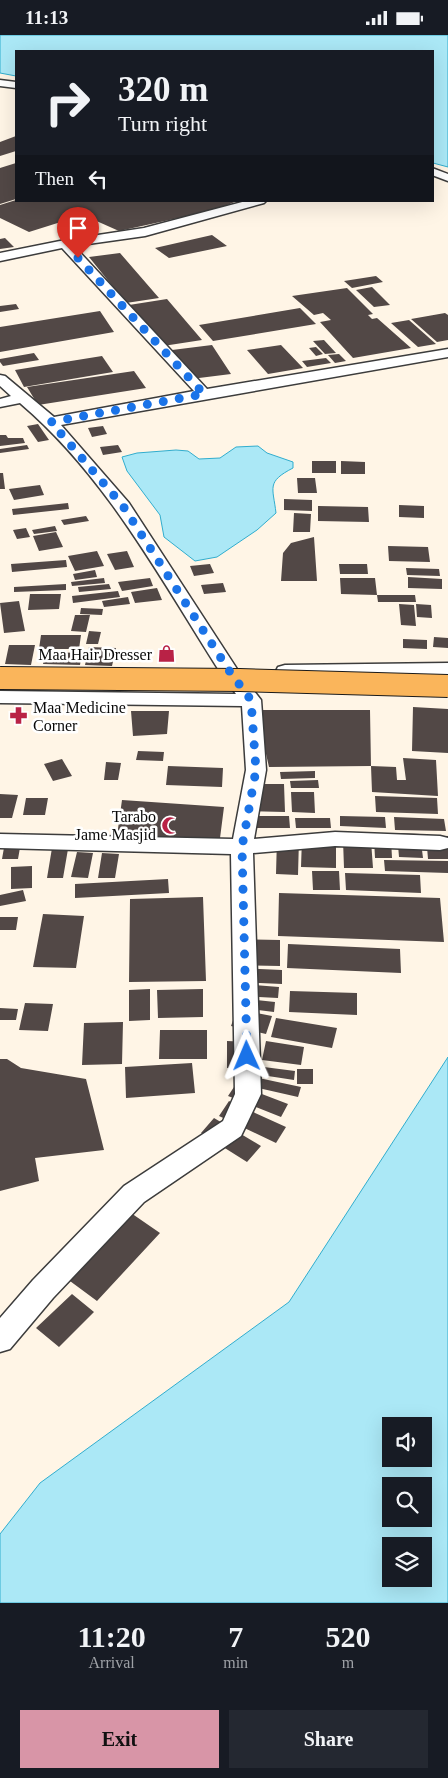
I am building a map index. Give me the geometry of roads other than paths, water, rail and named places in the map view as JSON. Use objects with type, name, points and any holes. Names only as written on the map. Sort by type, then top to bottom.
[{"type":"main road","points":[[0,678],[448,685]]},
{"type":"street","points":[[0,83],[15,85]]},
{"type":"street","points":[[434,172],[448,178]]},
{"type":"street","points":[[0,257],[65,244],[144,232],[256,202]]},
{"type":"street","points":[[65,244],[204,394]]},
{"type":"street","points":[[51,422],[448,353]]},
{"type":"street","points":[[0,379],[51,422],[123,506],[230,672],[251,700],[256,770],[242,847],[248,1094],[232,1128],[134,1194],[43,1289],[0,1339]]},
{"type":"street","points":[[0,403],[23,399]]},
{"type":"street","points":[[230,672],[448,669]]},
{"type":"street","points":[[0,697],[251,700]]},
{"type":"street","points":[[0,841],[242,847],[335,839],[440,843]]},
{"type":"water","points":[[0,35],[448,35],[448,167],[434,163],[434,50],[15,50],[15,76],[0,73]]},
{"type":"water","points":[[258,446],[267,453],[293,462],[293,468],[279,477],[273,486],[276,513],[257,530],[217,557],[195,561],[164,537],[160,515],[127,471],[122,457],[137,453],[176,450],[188,451],[199,459],[220,458],[236,447]]},
{"type":"water","points":[[448,1057],[448,1603],[0,1603],[0,1534],[40,1483],[289,1302]]},
{"type":"place","name":"Maa Hair Dresser","points":[[166,654]]},
{"type":"place","name":"Maa Medicine Corner","points":[[19,716]]},
{"type":"place","name":"Tarabo Jame Masjid","points":[[170,825]]}]
